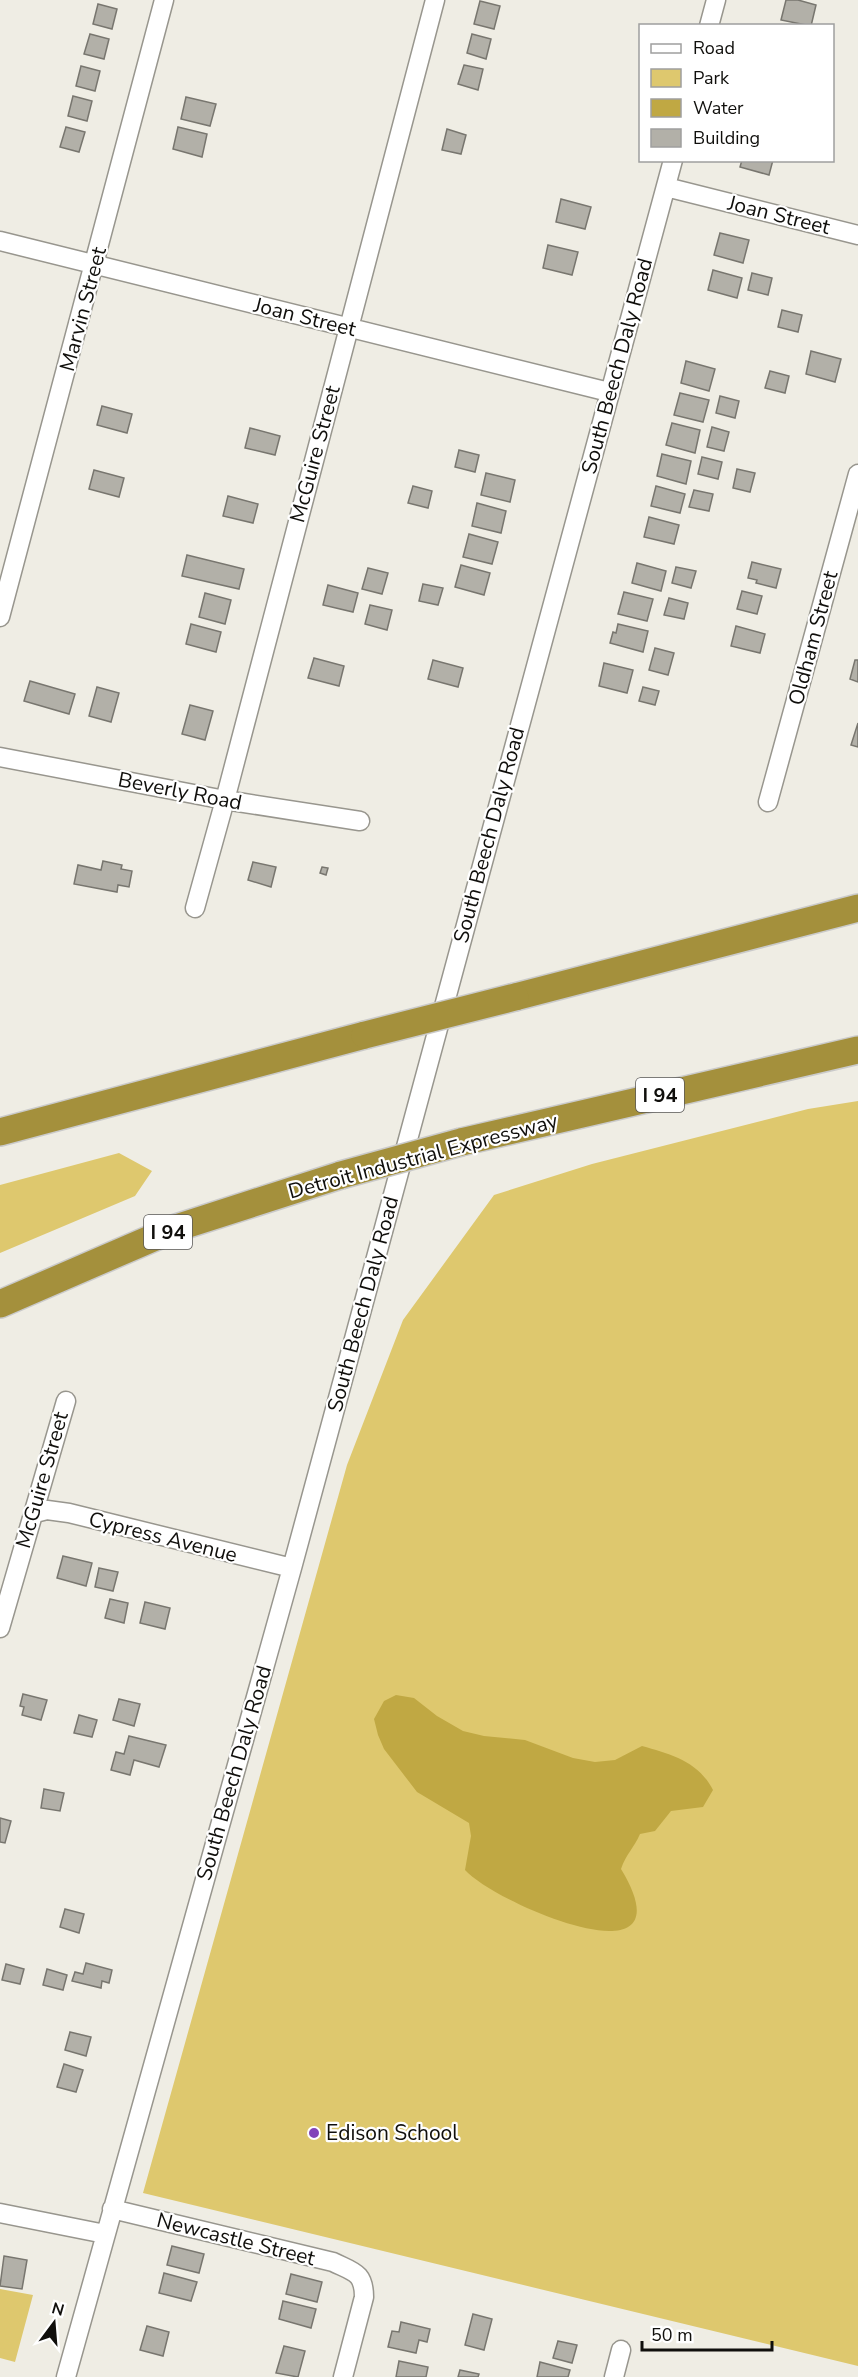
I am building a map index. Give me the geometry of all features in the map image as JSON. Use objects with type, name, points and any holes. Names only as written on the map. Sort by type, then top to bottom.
[{"type":"highway","points":[[0,1132],[858,908]]},
{"type":"highway","name":"Detroit Industrial Expressway","points":[[0,1304],[176,1228],[341,1175],[461,1142],[858,1050]]},
{"type":"street","name":"Marvin Street","points":[[0,617],[164,0]]},
{"type":"street","name":"McGuire Street","points":[[195,908],[435,0]]},
{"type":"street","points":[[710,24],[716,0]]},
{"type":"street","name":"South Beech Daly Road","points":[[66,2377],[292,1568],[672,162]]},
{"type":"street","name":"Joan Street","points":[[666,186],[858,235]]},
{"type":"street","name":"Joan Street","points":[[0,241],[609,392]]},
{"type":"street","name":"Oldham Street","points":[[768,802],[858,474]]},
{"type":"street","name":"Beverly Road","points":[[0,757],[225,800],[360,821]]},
{"type":"street","name":"McGuire Street","points":[[0,1628],[66,1401]]},
{"type":"street","name":"Cypress Avenue","points":[[35,1514],[47,1510],[69,1513],[292,1568]]},
{"type":"street","name":"Newcastle Street","points":[[112,2209],[333,2262],[359,2274],[364,2284],[364,2297],[343,2377]]},
{"type":"street","points":[[0,2213],[105,2234]]},
{"type":"street","points":[[614,2377],[621,2350]]},
{"type":"green space","points":[[858,1101],[858,2366],[143,2193],[347,1465],[403,1320],[494,1195],[592,1164],[808,1109]]},
{"type":"green space","points":[[119,1153],[152,1171],[135,1196],[0,1253],[0,1185]]},
{"type":"green space","points":[[0,2289],[33,2295],[15,2362],[0,2358]]},
{"type":"water","points":[[396,1695],[414,1698],[437,1716],[463,1731],[484,1736],[525,1740],[573,1758],[595,1762],[615,1760],[642,1746],[653,1749],[674,1756],[692,1766],[707,1780],[713,1790],[703,1807],[671,1811],[655,1831],[640,1834],[621,1869],[636,1905],[632,1924],[612,1931],[582,1927],[547,1916],[513,1901],[484,1885],[465,1870],[471,1836],[469,1823],[417,1792],[384,1749],[378,1735],[374,1719],[384,1701]]},
{"type":"building","points":[[786,0],[798,0],[816,5],[811,24],[781,20]]},
{"type":"building","points":[[480,1],[500,6],[494,29],[474,24]]},
{"type":"building","points":[[98,4],[117,9],[112,29],[93,24]]},
{"type":"building","points":[[90,34],[109,39],[104,59],[84,54]]},
{"type":"building","points":[[472,34],[491,39],[486,59],[467,53]]},
{"type":"building","points":[[464,65],[483,69],[478,90],[458,84]]},
{"type":"building","points":[[81,66],[100,71],[95,91],[76,86]]},
{"type":"building","points":[[73,96],[92,101],[87,121],[68,116]]},
{"type":"building","points":[[186,97],[216,104],[210,126],[181,119]]},
{"type":"building","points":[[66,127],[85,132],[79,152],[60,147]]},
{"type":"building","points":[[178,127],[207,134],[202,157],[173,149]]},
{"type":"building","points":[[447,129],[466,135],[461,154],[442,150]]},
{"type":"building","points":[[741,162],[772,162],[769,175],[740,167]]},
{"type":"building","points":[[561,199],[591,207],[585,229],[556,222]]},
{"type":"building","points":[[720,233],[749,240],[743,263],[714,255]]},
{"type":"building","points":[[548,245],[578,252],[572,275],[543,268]]},
{"type":"building","points":[[713,270],[742,278],[737,298],[708,290]]},
{"type":"building","points":[[752,273],[772,278],[768,295],[748,290]]},
{"type":"building","points":[[782,310],[802,315],[798,332],[778,327]]},
{"type":"building","points":[[811,351],[841,359],[835,382],[806,374]]},
{"type":"building","points":[[686,361],[715,369],[709,391],[681,383]]},
{"type":"building","points":[[770,371],[789,376],[785,393],[765,388]]},
{"type":"building","points":[[680,393],[709,400],[703,422],[674,415]]},
{"type":"building","points":[[720,396],[739,401],[735,418],[716,413]]},
{"type":"building","points":[[102,406],[132,414],[127,433],[97,425]]},
{"type":"building","points":[[672,423],[700,430],[695,453],[666,445]]},
{"type":"building","points":[[712,427],[729,432],[724,451],[707,447]]},
{"type":"building","points":[[250,428],[280,436],[275,455],[245,448]]},
{"type":"building","points":[[459,450],[479,455],[475,472],[455,467]]},
{"type":"building","points":[[662,454],[691,461],[686,484],[657,476]]},
{"type":"building","points":[[702,457],[722,462],[718,479],[698,474]]},
{"type":"building","points":[[737,469],[755,473],[750,492],[733,488]]},
{"type":"building","points":[[94,470],[124,478],[119,497],[89,489]]},
{"type":"building","points":[[486,473],[515,480],[510,502],[481,495]]},
{"type":"building","points":[[413,486],[432,491],[428,508],[408,503]]},
{"type":"building","points":[[656,486],[685,494],[680,513],[651,506]]},
{"type":"building","points":[[694,490],[713,494],[709,511],[689,507]]},
{"type":"building","points":[[228,496],[258,504],[253,523],[223,516]]},
{"type":"building","points":[[477,503],[506,511],[501,533],[472,526]]},
{"type":"building","points":[[649,517],[679,525],[674,544],[644,537]]},
{"type":"building","points":[[469,534],[498,542],[492,564],[463,557]]},
{"type":"building","points":[[187,555],[244,569],[239,589],[182,576]]},
{"type":"building","points":[[752,562],[781,569],[776,588],[756,583],[757,580],[748,578]]},
{"type":"building","points":[[637,563],[666,571],[661,591],[632,583]]},
{"type":"building","points":[[461,565],[490,573],[484,595],[455,587]]},
{"type":"building","points":[[676,567],[696,571],[691,588],[672,583]]},
{"type":"building","points":[[368,568],[388,573],[382,594],[362,589]]},
{"type":"building","points":[[423,584],[443,588],[438,605],[419,601]]},
{"type":"building","points":[[328,585],[358,593],[353,612],[323,605]]},
{"type":"building","points":[[742,591],[762,596],[757,614],[737,609]]},
{"type":"building","points":[[624,592],[653,599],[647,621],[618,614]]},
{"type":"building","points":[[205,593],[231,600],[225,624],[199,617]]},
{"type":"building","points":[[669,598],[688,603],[684,619],[664,615]]},
{"type":"building","points":[[370,605],[392,610],[387,630],[365,624]]},
{"type":"building","points":[[191,624],[221,632],[216,652],[186,644]]},
{"type":"building","points":[[618,624],[648,631],[643,652],[610,643]]},
{"type":"building","points":[[736,626],[765,634],[760,653],[731,646]]},
{"type":"building","points":[[655,648],[674,653],[668,675],[649,670]]},
{"type":"building","points":[[314,658],[344,666],[339,686],[308,678]]},
{"type":"building","points":[[433,660],[463,668],[458,687],[428,679]]},
{"type":"building","points":[[855,660],[858,660],[858,682],[850,679]]},
{"type":"building","points":[[604,663],[633,670],[627,693],[599,686]]},
{"type":"building","points":[[30,681],[75,694],[69,714],[24,701]]},
{"type":"building","points":[[97,687],[119,693],[111,722],[89,716]]},
{"type":"building","points":[[643,687],[659,691],[655,705],[639,701]]},
{"type":"building","points":[[190,705],[213,711],[205,740],[182,734]]},
{"type":"building","points":[[858,723],[858,747],[851,745]]},
{"type":"building","points":[[103,861],[122,865],[121,869],[132,871],[129,887],[118,885],[117,892],[74,884],[78,865],[101,870]]},
{"type":"building","points":[[253,862],[276,867],[271,887],[248,880]]},
{"type":"building","points":[[322,867],[328,868],[326,875],[320,873]]},
{"type":"building","points":[[63,1556],[92,1563],[86,1586],[57,1578]]},
{"type":"building","points":[[99,1568],[118,1572],[113,1591],[95,1587]]},
{"type":"building","points":[[110,1599],[128,1603],[124,1623],[105,1618]]},
{"type":"building","points":[[145,1602],[170,1608],[165,1629],[140,1623]]},
{"type":"building","points":[[23,1694],[47,1700],[41,1720],[22,1715],[24,1707],[20,1706]]},
{"type":"building","points":[[119,1699],[140,1704],[134,1726],[113,1720]]},
{"type":"building","points":[[79,1715],[97,1720],[92,1737],[74,1733]]},
{"type":"building","points":[[129,1736],[166,1745],[159,1767],[134,1760],[130,1775],[111,1770],[116,1752],[124,1754]]},
{"type":"building","points":[[44,1789],[64,1793],[60,1811],[41,1808]]},
{"type":"building","points":[[0,1818],[11,1821],[5,1843],[0,1842]]},
{"type":"building","points":[[65,1909],[84,1914],[79,1933],[60,1927]]},
{"type":"building","points":[[86,1963],[112,1970],[109,1983],[102,1981],[101,1988],[72,1981],[75,1972],[83,1974]]},
{"type":"building","points":[[6,1964],[24,1969],[20,1984],[2,1980]]},
{"type":"building","points":[[47,1969],[67,1975],[63,1990],[43,1985]]},
{"type":"building","points":[[70,2032],[91,2037],[86,2056],[65,2050]]},
{"type":"building","points":[[64,2064],[83,2070],[76,2092],[57,2087]]},
{"type":"building","points":[[172,2246],[204,2254],[199,2273],[167,2265]]},
{"type":"building","points":[[4,2256],[27,2260],[22,2289],[0,2286]]},
{"type":"building","points":[[164,2273],[197,2282],[191,2301],[159,2293]]},
{"type":"building","points":[[291,2274],[322,2282],[317,2302],[286,2294]]},
{"type":"building","points":[[283,2301],[316,2309],[311,2328],[279,2319]]},
{"type":"building","points":[[473,2314],[492,2319],[484,2350],[465,2345]]},
{"type":"building","points":[[401,2322],[430,2329],[427,2342],[419,2340],[416,2353],[388,2347],[392,2331],[399,2332]]},
{"type":"building","points":[[147,2326],[169,2332],[163,2356],[140,2350]]},
{"type":"building","points":[[558,2341],[577,2345],[572,2363],[553,2358]]},
{"type":"building","points":[[284,2346],[305,2351],[298,2377],[276,2373]]},
{"type":"building","points":[[399,2361],[428,2367],[426,2377],[396,2377]]},
{"type":"building","points":[[540,2362],[570,2370],[568,2377],[537,2377]]},
{"type":"building","points":[[460,2370],[479,2374],[478,2377],[458,2377]]},
{"type":"place","name":"Edison School","points":[[314,2133]]}]
